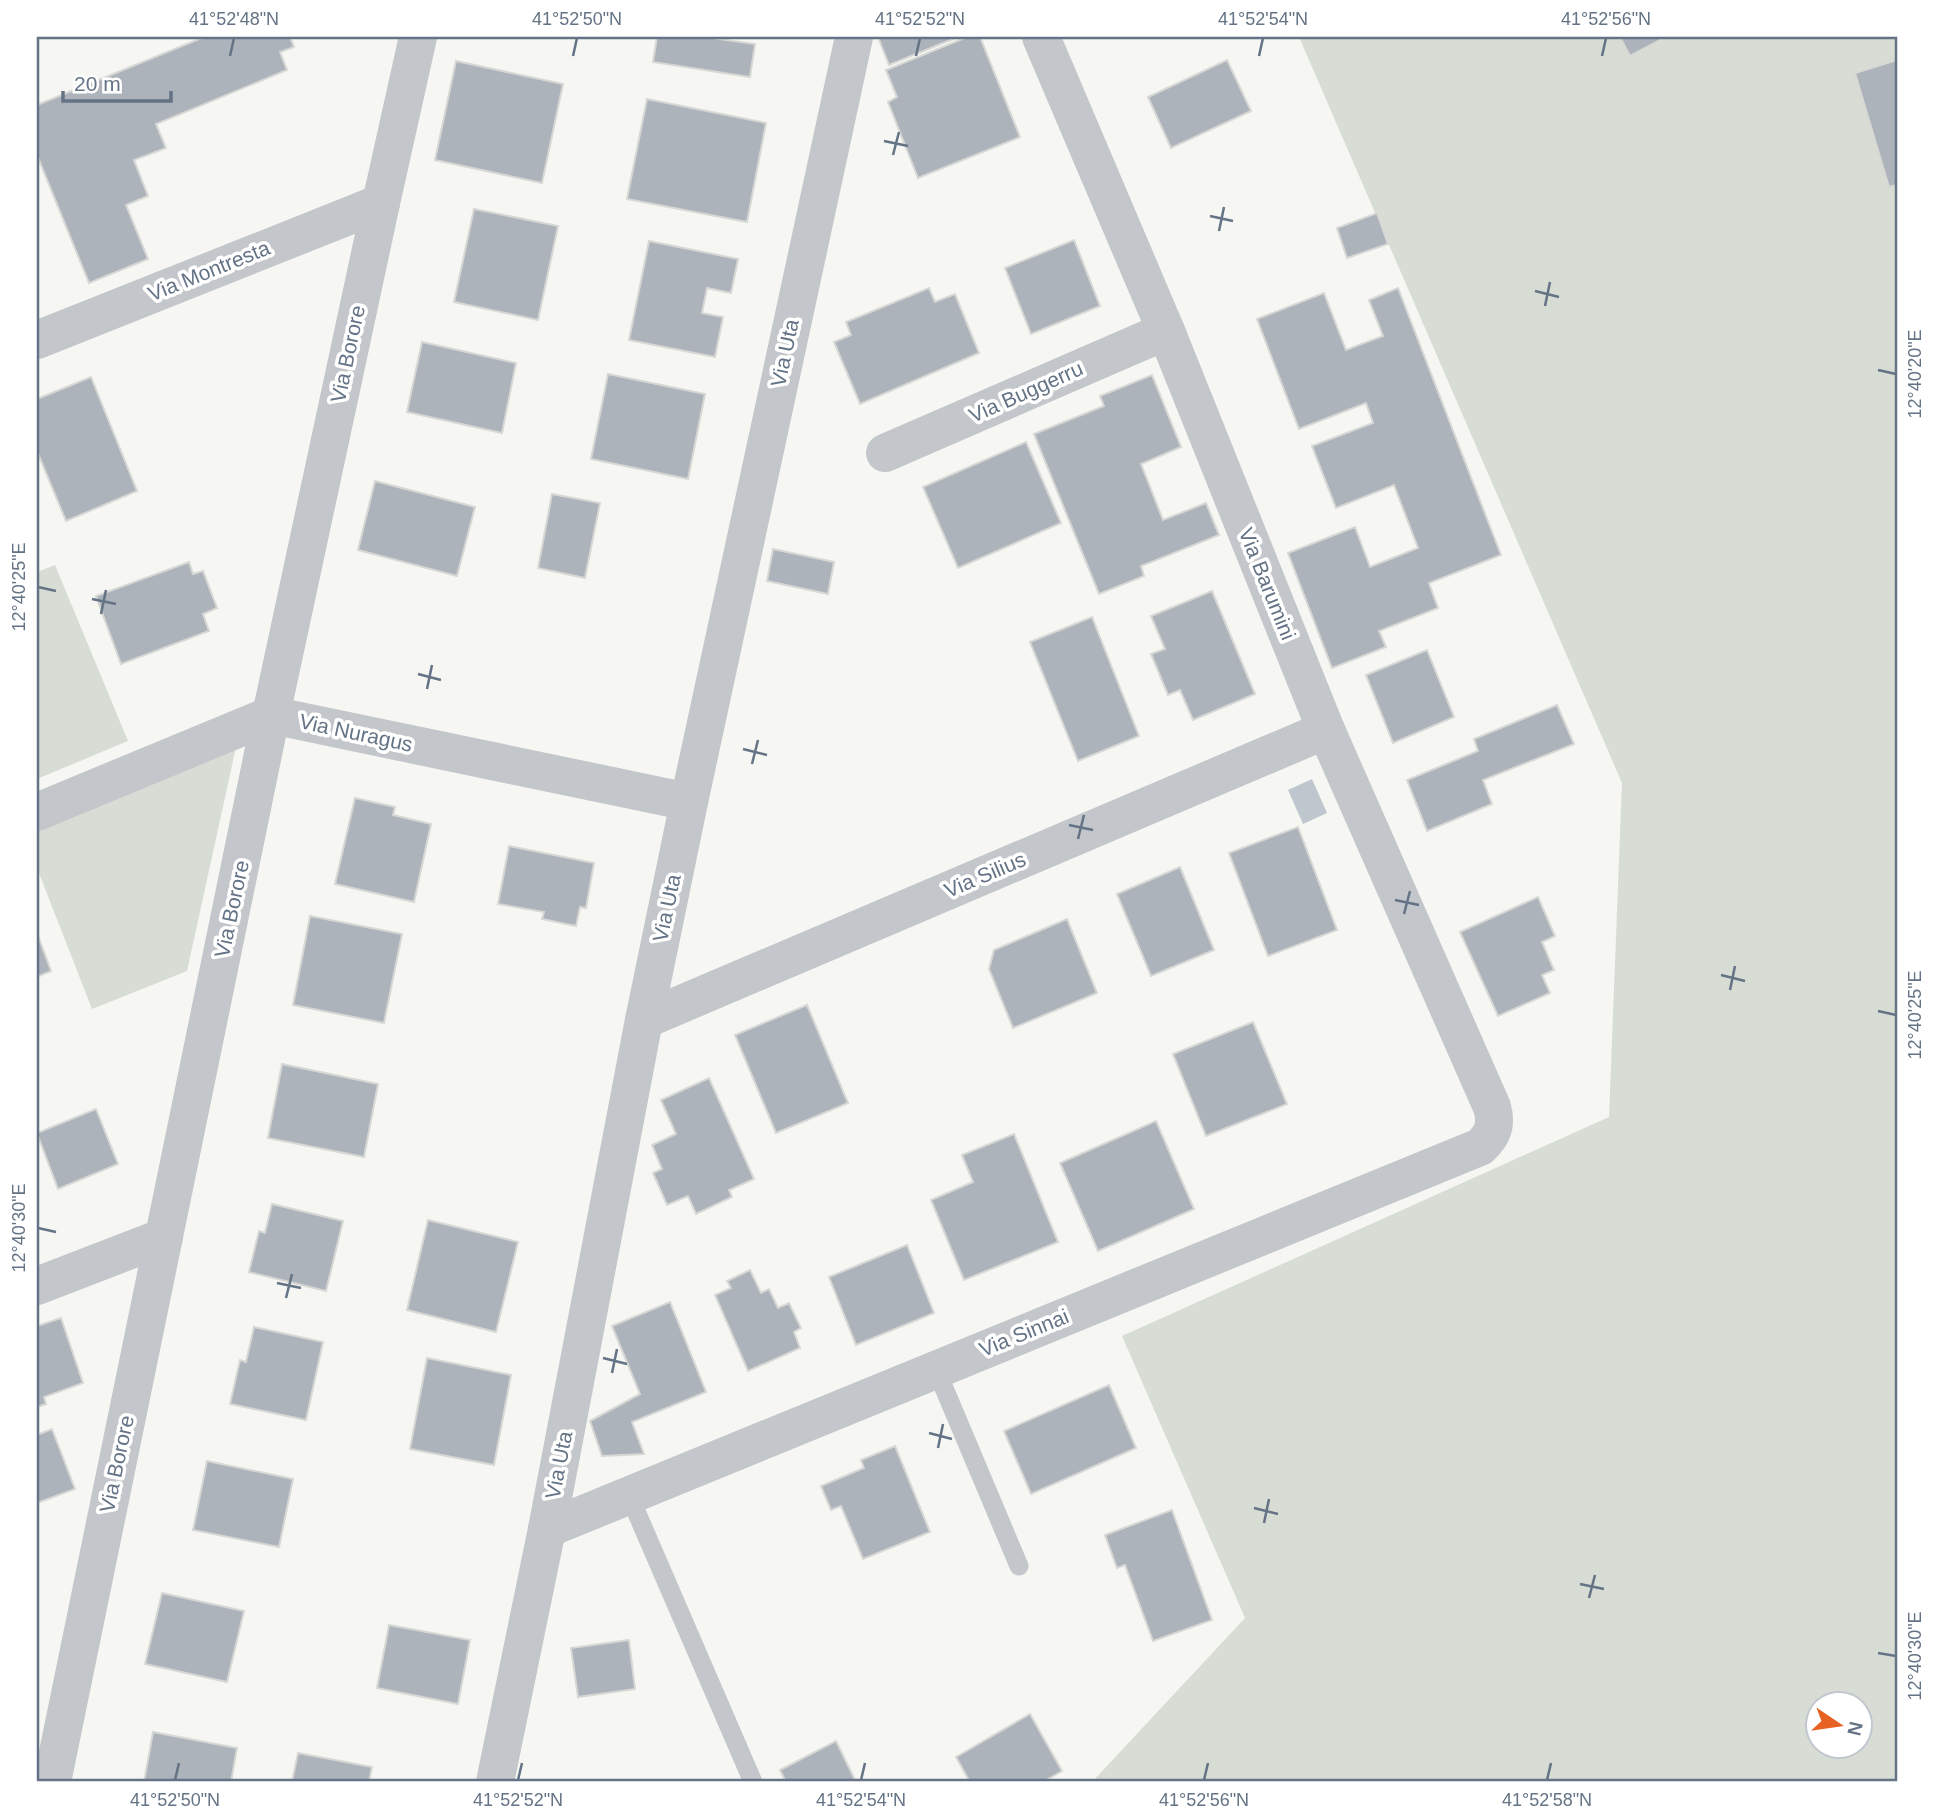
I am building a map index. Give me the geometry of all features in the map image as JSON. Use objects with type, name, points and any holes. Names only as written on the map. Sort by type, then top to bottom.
[{"type":"street","name":"Via Borore","points":[[52,1782],[49,1736],[164,1237],[271,715],[418,37]]},
{"type":"street","name":"Via Uta","points":[[495,1782],[547,1529],[644,1020],[854,37]]},
{"type":"street","name":"Via Barumini","points":[[1041,37],[1166,331],[1326,730],[1492,1107],[1494,1130]]},
{"type":"street","name":"Via Montresta","points":[[37,340],[380,203]]},
{"type":"street","name":"Via Buggerru","points":[[886,453],[1166,331]]},
{"type":"street","name":"Via Nuragus","points":[[37,812],[271,715],[689,802]]},
{"type":"street","name":"Via Silius","points":[[644,1020],[1326,730]]},
{"type":"street","name":"Via Sinnai","points":[[547,1529],[1480,1147],[1494,1130]]},
{"type":"street","points":[[37,1286],[164,1237]]},
{"type":"lane","points":[[936,1369],[1019,1566]]},
{"type":"lane","points":[[629,1495],[753,1782]]},
{"type":"shaded area","points":[[1299,37],[1897,37],[1897,1782],[1092,1782],[1245,1618],[1122,1336],[1609,1117],[1622,783]]},
{"type":"shaded area","points":[[55,565],[128,741],[37,779],[37,572]]},
{"type":"shaded area","points":[[236,747],[187,971],[92,1009],[37,868],[37,827]]},
{"type":"shaded area","points":[[1312,779],[1327,813],[1303,824],[1288,790]]},
{"type":"building","points":[[204,37],[290,37],[294,47],[280,52],[287,70],[156,124],[166,148],[134,160],[148,196],[126,205],[148,259],[89,283],[37,155],[37,105]]},
{"type":"building","points":[[657,37],[705,37],[755,44],[750,77],[653,62]]},
{"type":"building","points":[[878,37],[958,37],[889,65]]},
{"type":"building","points":[[967,37],[980,37],[1020,137],[918,178],[888,102],[897,97],[886,70]]},
{"type":"building","points":[[1620,37],[1666,37],[1630,56]]},
{"type":"building","points":[[1227,60],[1251,111],[1171,148],[1148,97]]},
{"type":"building","points":[[1897,60],[1897,185],[1889,187],[1855,73]]},
{"type":"building","points":[[456,61],[563,84],[542,183],[435,160]]},
{"type":"building","points":[[647,99],[766,123],[747,222],[627,199]]},
{"type":"building","points":[[474,209],[558,226],[538,320],[454,302]]},
{"type":"building","points":[[1377,213],[1388,244],[1347,258],[1337,228]]},
{"type":"building","points":[[1074,240],[1100,306],[1031,334],[1005,268]]},
{"type":"building","points":[[649,241],[738,259],[731,293],[707,288],[702,313],[723,317],[715,357],[629,340]]},
{"type":"building","points":[[929,288],[935,302],[955,294],[979,353],[860,404],[834,342],[851,335],[846,322]]},
{"type":"building","points":[[1398,288],[1501,555],[1429,583],[1438,608],[1379,631],[1386,647],[1332,668],[1288,553],[1355,527],[1370,567],[1418,548],[1394,485],[1336,508],[1312,446],[1373,423],[1366,403],[1299,429],[1257,319],[1324,293],[1346,350],[1383,336],[1369,300]]},
{"type":"building","points":[[422,342],[516,363],[502,433],[407,412]]},
{"type":"building","points":[[608,374],[705,394],[688,479],[591,459]]},
{"type":"building","points":[[1152,375],[1181,447],[1141,464],[1163,520],[1206,503],[1219,535],[1141,566],[1144,576],[1099,594],[1034,434],[1104,406],[1100,396]]},
{"type":"building","points":[[91,377],[137,491],[66,521],[37,451],[37,399]]},
{"type":"building","points":[[1026,442],[1061,523],[958,568],[923,487]]},
{"type":"building","points":[[375,481],[475,507],[457,576],[358,550]]},
{"type":"building","points":[[552,494],[600,503],[585,578],[538,568]]},
{"type":"building","points":[[773,549],[834,562],[828,594],[767,581]]},
{"type":"building","points":[[189,562],[193,574],[203,571],[217,608],[203,614],[209,631],[121,664],[96,596]]},
{"type":"building","points":[[1212,591],[1255,694],[1193,720],[1180,690],[1168,695],[1151,654],[1165,649],[1151,616]]},
{"type":"building","points":[[1092,617],[1139,736],[1078,761],[1030,642]]},
{"type":"building","points":[[1427,650],[1454,717],[1393,743],[1366,675]]},
{"type":"building","points":[[1557,705],[1574,744],[1483,780],[1492,804],[1427,831],[1407,780],[1478,751],[1474,739]]},
{"type":"building","points":[[355,798],[395,807],[393,815],[431,824],[414,902],[335,884]]},
{"type":"building","points":[[1298,827],[1337,930],[1268,956],[1229,853]]},
{"type":"building","points":[[509,846],[594,863],[586,908],[580,907],[576,926],[542,919],[544,912],[498,904]]},
{"type":"building","points":[[1180,867],[1214,950],[1151,976],[1117,894]]},
{"type":"building","points":[[1538,897],[1555,936],[1542,942],[1554,970],[1542,975],[1550,993],[1498,1016],[1460,932]]},
{"type":"building","points":[[310,916],[402,934],[384,1023],[293,1005]]},
{"type":"building","points":[[1067,919],[1097,993],[1013,1028],[989,969],[994,950]]},
{"type":"building","points":[[37,933],[51,971],[37,977]]},
{"type":"building","points":[[807,1005],[848,1103],[776,1133],[735,1035]]},
{"type":"building","points":[[1253,1022],[1287,1104],[1206,1136],[1173,1054]]},
{"type":"building","points":[[282,1064],[378,1084],[364,1157],[268,1138]]},
{"type":"building","points":[[709,1078],[754,1179],[729,1190],[732,1197],[696,1214],[688,1196],[667,1205],[653,1173],[662,1169],[652,1145],[676,1134],[661,1100]]},
{"type":"building","points":[[96,1109],[118,1164],[58,1189],[37,1133]]},
{"type":"building","points":[[1156,1121],[1194,1209],[1098,1251],[1060,1163]]},
{"type":"building","points":[[1014,1134],[1058,1242],[964,1280],[931,1200],[973,1182],[962,1155]]},
{"type":"building","points":[[272,1204],[343,1221],[326,1291],[249,1272],[259,1231],[265,1233]]},
{"type":"building","points":[[428,1220],[518,1242],[496,1332],[407,1310]]},
{"type":"building","points":[[907,1245],[934,1313],[856,1345],[829,1277]]},
{"type":"building","points":[[750,1270],[761,1293],[769,1289],[778,1308],[789,1303],[801,1328],[794,1332],[800,1348],[748,1371],[715,1295],[731,1288],[727,1281]]},
{"type":"building","points":[[670,1302],[706,1392],[632,1422],[644,1454],[602,1456],[590,1421],[640,1394],[612,1326]]},
{"type":"building","points":[[61,1318],[83,1383],[44,1397],[46,1404],[37,1407],[37,1326]]},
{"type":"building","points":[[254,1327],[323,1342],[306,1420],[230,1404],[240,1360],[246,1362]]},
{"type":"building","points":[[427,1358],[511,1375],[494,1465],[410,1449]]},
{"type":"building","points":[[1109,1385],[1136,1448],[1031,1494],[1004,1431]]},
{"type":"building","points":[[52,1429],[75,1489],[37,1503],[37,1435]]},
{"type":"building","points":[[895,1446],[930,1532],[863,1559],[841,1506],[831,1510],[821,1486],[864,1468],[861,1460]]},
{"type":"building","points":[[207,1461],[293,1479],[279,1547],[193,1530]]},
{"type":"building","points":[[1172,1510],[1212,1620],[1153,1641],[1125,1565],[1117,1568],[1105,1535]]},
{"type":"building","points":[[162,1593],[244,1611],[227,1682],[145,1664]]},
{"type":"building","points":[[389,1625],[470,1640],[458,1704],[377,1688]]},
{"type":"building","points":[[629,1640],[635,1689],[578,1697],[571,1648]]},
{"type":"building","points":[[1030,1714],[1062,1771],[1043,1782],[970,1782],[956,1757]]},
{"type":"building","points":[[153,1732],[237,1748],[231,1782],[144,1782]]},
{"type":"building","points":[[836,1741],[856,1782],[786,1782],[780,1770]]},
{"type":"building","points":[[298,1753],[372,1767],[369,1782],[292,1782]]}]
